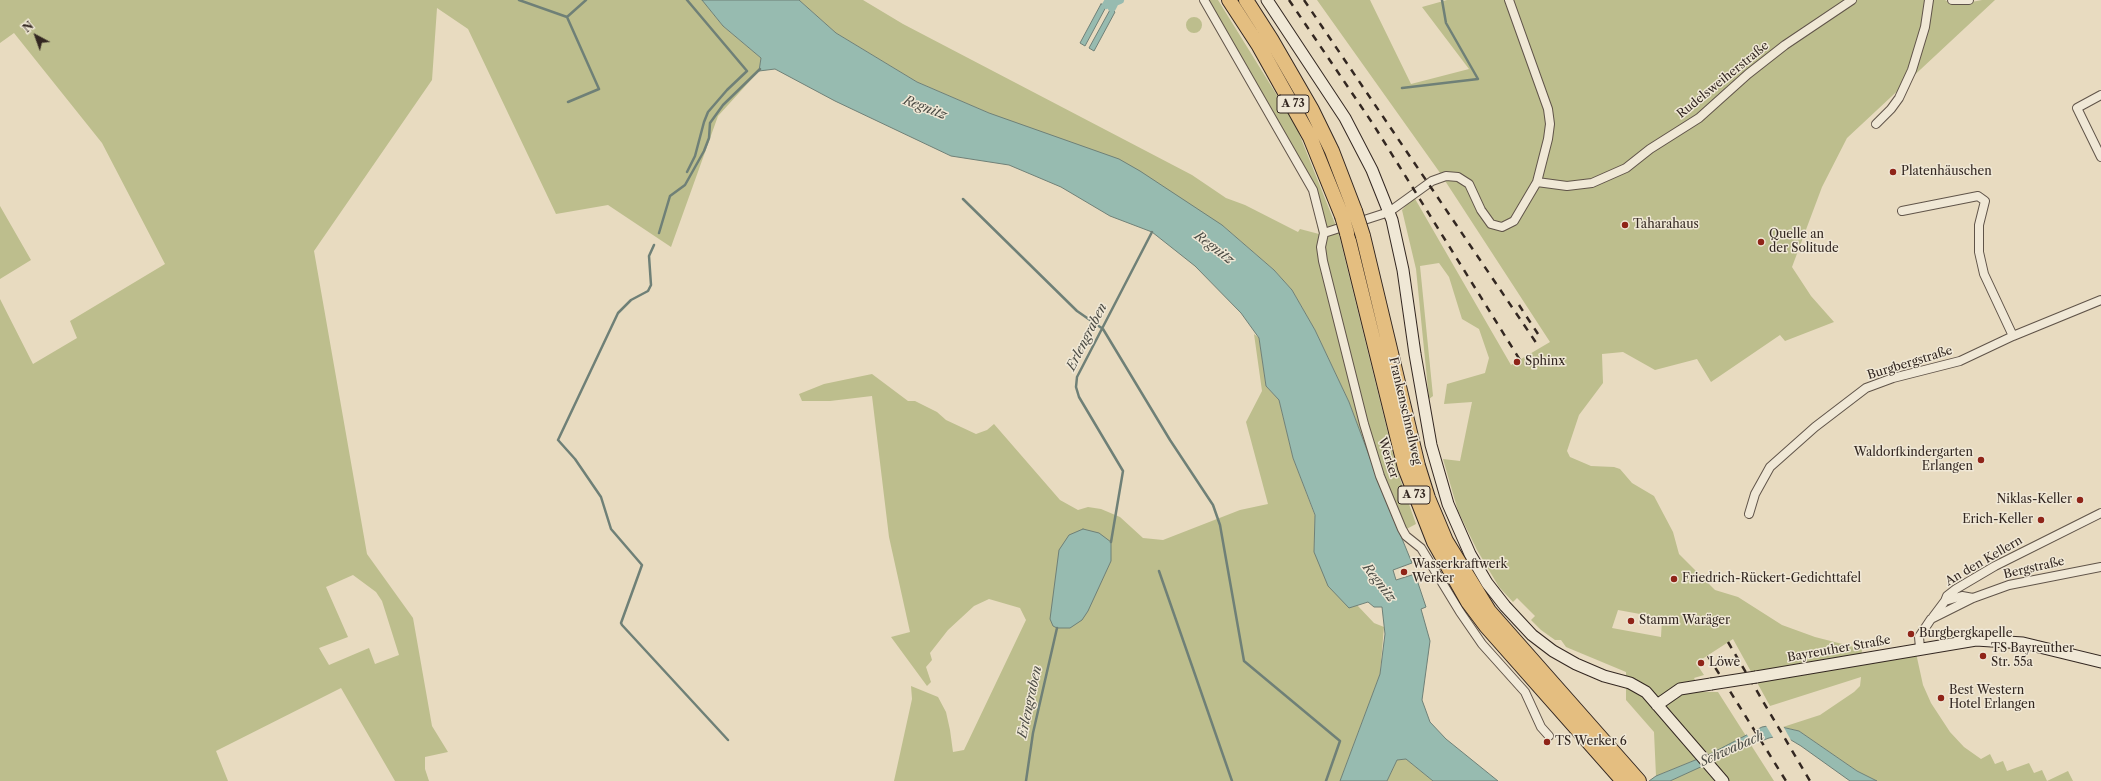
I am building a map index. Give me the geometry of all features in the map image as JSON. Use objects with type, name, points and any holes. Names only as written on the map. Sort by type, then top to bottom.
[{"type":"highway","name":"Frankenschnellweg","points":[[1229,0],[1259,46],[1310,137],[1342,216],[1405,468],[1434,542],[1468,602],[1486,626],[1623,775],[1639,781]]},
{"type":"highway","name":"Frankenschnellweg","points":[[1246,0],[1272,39],[1312,110],[1332,152],[1355,211],[1363,236],[1418,466],[1428,498],[1446,540],[1467,577],[1489,611],[1623,775]]},
{"type":"main road","points":[[1267,0],[1345,118],[1372,170],[1389,212],[1404,270],[1416,361],[1431,445],[1448,504],[1470,554],[1487,583],[1523,626],[1543,643],[1576,664],[1604,676],[1635,686],[1646,692],[1680,734],[1723,781]]},
{"type":"main road","name":"Bayreuther Straße","points":[[1657,705],[1674,692],[1698,686],[1970,640],[2023,643],[2101,662]]},
{"type":"street","points":[[1204,0],[1310,185],[1316,198],[1324,233],[1389,212],[1432,181],[1443,177],[1453,176],[1464,180],[1469,184],[1488,222],[1494,226],[1506,226],[1514,221],[1537,182],[1548,140],[1549,117],[1510,0]]},
{"type":"street","name":"Rudelsweiherstraße","points":[[1537,182],[1567,186],[1592,183],[1626,168],[1650,149],[1699,118],[1748,74],[1785,45],[1852,0]]},
{"type":"street","points":[[1876,124],[1899,98],[1912,70],[1925,27],[1929,0]]},
{"type":"street","points":[[1952,0],[1970,0]]},
{"type":"street","points":[[2101,95],[2076,108],[2101,157]]},
{"type":"street","points":[[1902,211],[1978,196],[1985,201],[1979,225],[1979,252],[1984,274],[2012,336]]},
{"type":"street","name":"Werker","points":[[1324,233],[1321,247],[1323,261],[1364,424],[1380,476],[1402,529],[1406,536],[1421,548],[1460,612],[1482,644],[1525,692],[1541,727],[1549,736]]},
{"type":"street","name":"Burgbergstraße","points":[[1750,514],[1755,494],[1770,467],[1815,427],[1866,388],[1893,378],[1960,361],[2012,336],[2101,300]]},
{"type":"street","name":"An den Kellern","points":[[1920,648],[1919,637],[1947,596],[1956,589],[1996,566],[2101,513]]},
{"type":"street","name":"Bergstraße","points":[[1973,598],[2008,585],[2101,567]]},
{"type":"street","points":[[1945,600],[1962,596],[1973,598]]},
{"type":"street","points":[[1931,619],[1973,598]]},
{"type":"green space","points":[[0,0],[702,0],[723,26],[761,58],[759,71],[718,116],[671,247],[608,205],[556,214],[468,29],[437,8],[432,80],[314,251],[367,554],[413,618],[432,726],[448,752],[425,757],[425,769],[429,781],[395,781],[341,688],[216,751],[228,781],[0,781],[0,299],[33,364],[77,338],[70,321],[165,264],[102,143],[14,33],[0,43]],"holes":[[[353,575],[376,592],[382,601],[399,655],[375,664],[369,648],[329,665],[319,648],[348,637],[326,587]]]},
{"type":"green space","points":[[799,0],[863,0],[903,24],[1192,175],[1226,198],[1245,205],[1298,232],[1300,229],[1319,234],[1310,191],[1201,0],[1218,0],[1296,126],[1338,231],[1397,470],[1416,524],[1399,533],[1349,402],[1315,330],[1292,290],[1274,270],[1222,225],[989,113],[917,82],[836,33]]},
{"type":"green space","points":[[1317,0],[1370,0],[1411,84],[1469,69],[1422,7],[1447,0],[1945,0],[1951,3],[1961,4],[1982,0],[1995,0],[1847,138],[1822,187],[1792,267],[1811,296],[1834,322],[1785,341],[1780,335],[1711,382],[1697,359],[1655,370],[1623,352],[1602,354],[1603,383],[1579,415],[1567,451],[1570,457],[1591,466],[1614,467],[1620,469],[1632,483],[1654,496],[1673,532],[1679,554],[1715,590],[1738,597],[1782,625],[1815,637],[1862,649],[1861,662],[1916,653],[1923,685],[1931,703],[1950,732],[1964,747],[1981,759],[1990,754],[1995,764],[2003,761],[2007,771],[2029,763],[2034,773],[2042,770],[2047,781],[1877,781],[1857,771],[1799,731],[1783,727],[1820,715],[1854,692],[1860,686],[1861,677],[1770,706],[1733,639],[1696,663],[1704,675],[1694,678],[1702,692],[1718,692],[1746,736],[1710,754],[1656,776],[1654,732],[1626,700],[1626,672],[1566,647],[1561,640],[1555,640],[1541,630],[1531,620],[1535,616],[1517,598],[1513,602],[1499,587],[1477,550],[1458,511],[1443,459],[1460,461],[1472,402],[1444,404],[1447,384],[1485,373],[1489,358],[1479,329],[1462,319],[1449,277],[1439,263],[1420,266],[1433,396],[1429,399],[1416,269],[1402,210],[1414,197],[1511,365],[1550,342],[1438,170]],"holes":[[[1618,610],[1662,618],[1661,637],[1612,628]]]},
{"type":"green space","points":[[1191,17],[1197,17],[1202,22],[1200,31],[1197,33],[1191,33],[1186,28],[1186,22]]},
{"type":"green space","points":[[0,206],[31,260],[0,279]]},
{"type":"green space","points":[[1254,334],[1259,338],[1266,386],[1279,400],[1293,458],[1315,516],[1314,552],[1349,607],[1357,605],[1374,623],[1384,627],[1380,674],[1340,781],[894,781],[912,699],[911,686],[938,697],[946,712],[953,752],[964,750],[1026,620],[1020,608],[989,599],[974,606],[948,630],[930,653],[932,660],[926,667],[931,682],[927,686],[891,637],[910,632],[889,537],[872,396],[830,401],[802,401],[799,394],[824,384],[872,374],[908,401],[915,401],[937,412],[946,420],[976,434],[987,430],[994,424],[1060,500],[1078,510],[1088,507],[1101,509],[1120,517],[1143,538],[1163,540],[1240,510],[1268,504],[1246,422],[1262,391]],"holes":[[[1059,550],[1111,560],[1099,585]]]},
{"type":"green space","points":[[1751,745],[1774,781],[1670,781],[1700,766]]},
{"type":"green space","points":[[1406,759],[1433,781],[1387,781],[1397,760]]},
{"type":"green space","points":[[2068,771],[2073,781],[2047,781]]},
{"type":"water","name":"Regnitz","points":[[702,0],[799,0],[836,33],[917,82],[989,113],[1119,159],[1140,171],[1222,225],[1274,270],[1292,290],[1315,330],[1349,402],[1382,490],[1412,563],[1393,570],[1396,580],[1415,574],[1426,607],[1421,609],[1430,641],[1422,700],[1430,722],[1446,739],[1498,781],[1433,781],[1406,759],[1397,760],[1387,781],[1340,781],[1380,674],[1385,634],[1382,607],[1374,607],[1368,602],[1349,608],[1328,586],[1314,552],[1315,515],[1293,458],[1279,400],[1266,386],[1259,338],[1241,313],[1195,266],[1152,232],[1110,216],[1061,187],[1009,165],[951,156],[835,101],[775,69],[759,71],[761,58],[723,26]]},
{"type":"water","points":[[1101,4],[1107,5],[1085,46],[1080,43]]},
{"type":"water","points":[[1111,8],[1115,12],[1094,51],[1089,48]]},
{"type":"water","points":[[1083,529],[1099,533],[1111,542],[1111,561],[1088,611],[1082,620],[1070,628],[1057,628],[1053,626],[1050,619],[1059,550],[1069,535]]},
{"type":"water","name":"Schwabach","points":[[1773,725],[1799,731],[1857,771],[1877,781],[1850,781],[1801,746],[1791,740],[1778,736],[1740,749],[1670,781],[1649,781],[1656,776],[1710,754],[1762,727]]},
{"type":"pier","points":[[1765,724],[1782,724],[1793,744],[1778,738],[1774,739]]},
{"type":"pier","points":[[1756,728],[1764,742],[1754,746],[1746,733]]},
{"type":"waterway","points":[[519,0],[567,17],[586,0]]},
{"type":"waterway","points":[[687,0],[747,71],[727,90],[708,112],[695,156],[687,172]]},
{"type":"waterway","points":[[1106,5],[1109,0]]},
{"type":"waterway","points":[[1112,8],[1115,2],[1120,0]]},
{"type":"waterway","points":[[1402,88],[1478,79],[1446,23],[1442,0]]},
{"type":"waterway","points":[[567,17],[599,89],[568,102]]},
{"type":"waterway","points":[[659,233],[670,196],[685,185],[704,151],[709,138],[710,123],[723,105],[760,69]]},
{"type":"waterway","points":[[963,199],[1077,311],[1103,329],[1170,440],[1213,505],[1220,525],[1244,661],[1340,741],[1326,781]]},
{"type":"waterway","name":"Erlengraben","points":[[1111,542],[1123,471],[1079,397],[1076,387],[1077,377],[1152,232]]},
{"type":"waterway","points":[[654,245],[649,256],[651,285],[648,291],[631,300],[618,313],[558,440],[575,459],[601,497],[611,529],[642,565],[621,623],[622,625],[728,740]]},
{"type":"waterway","points":[[1159,571],[1232,781]]},
{"type":"waterway","name":"Erlengraben","points":[[1026,781],[1033,733],[1057,628]]},
{"type":"railway","points":[[1289,0],[1373,124],[1520,360]]},
{"type":"railway","points":[[1304,0],[1539,347]]},
{"type":"railway","points":[[1519,305],[1538,334]]},
{"type":"railway","points":[[1728,642],[1810,781]]},
{"type":"railway","points":[[1708,656],[1786,781]]},
{"type":"place","name":"Platenhäuschen","points":[[1893,172]]},
{"type":"place","name":"Taharahaus","points":[[1625,225]]},
{"type":"place","name":"Quelle an der Solitude","points":[[1761,242]]},
{"type":"place","name":"Sphinx","points":[[1517,362]]},
{"type":"place","name":"Waldorfkindergarten Erlangen","points":[[1981,460]]},
{"type":"place","name":"Niklas-Keller","points":[[2080,500]]},
{"type":"place","name":"Erich-Keller","points":[[2041,520]]},
{"type":"place","name":"Wasserkraftwerk Werker","points":[[1404,572]]},
{"type":"place","name":"Friedrich-Rückert-Gedichttafel","points":[[1674,579]]},
{"type":"place","name":"Stamm Waräger","points":[[1631,621]]},
{"type":"place","name":"Burgbergkapelle","points":[[1911,634]]},
{"type":"place","name":"TS Bayreuther Str. 55a","points":[[1983,656]]},
{"type":"place","name":"Löwe","points":[[1701,663]]},
{"type":"place","name":"Best Western Hotel Erlangen","points":[[1941,698]]},
{"type":"place","name":"TS Werker 6","points":[[1547,742]]}]
